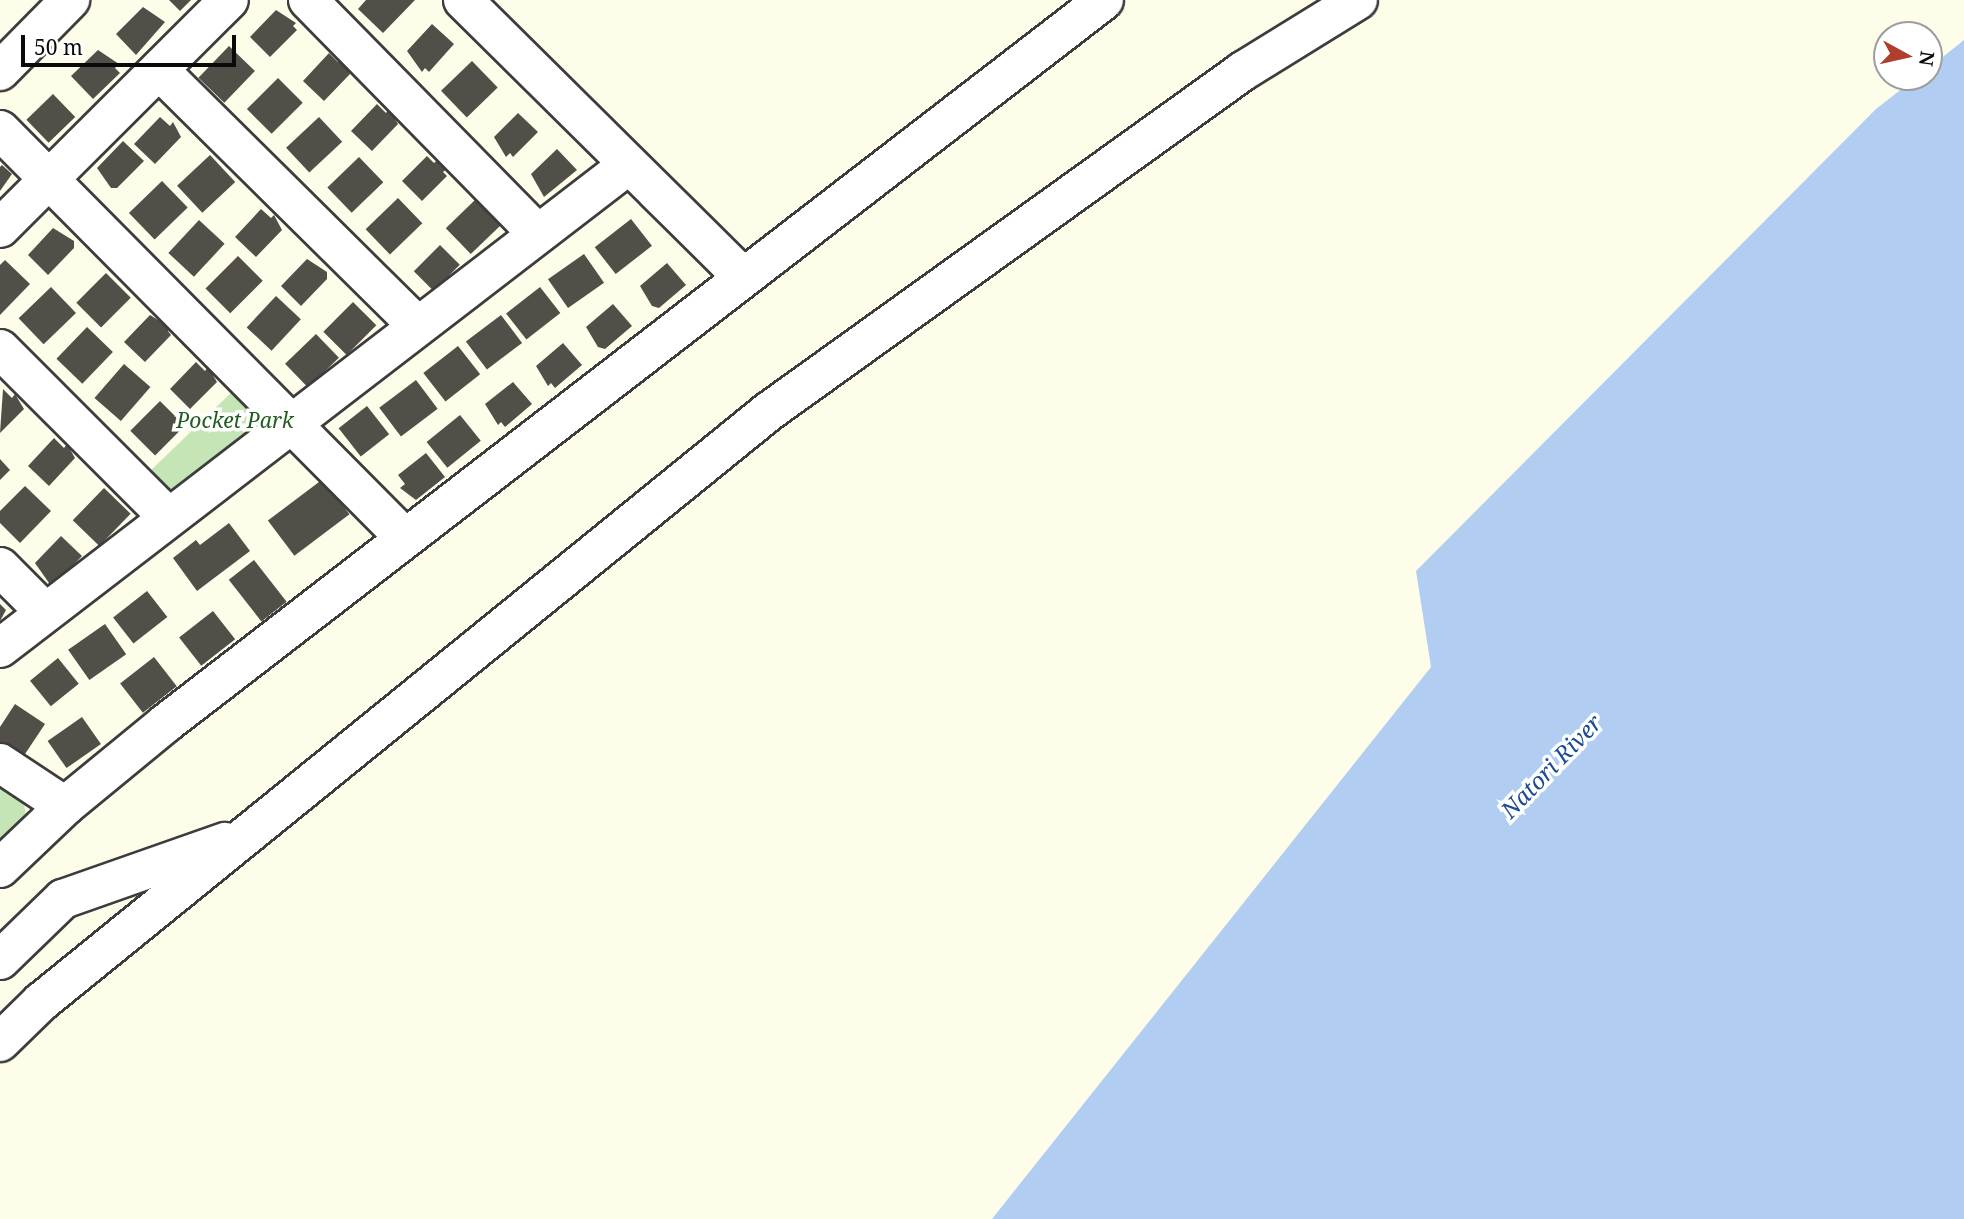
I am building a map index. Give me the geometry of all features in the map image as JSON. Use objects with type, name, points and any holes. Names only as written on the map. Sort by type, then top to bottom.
[{"type":"street","points":[[0,71],[70,0]]},
{"type":"street","points":[[0,228],[229,0]]},
{"type":"street","points":[[308,0],[537,233]]},
{"type":"street","points":[[463,0],[627,166],[743,277]]},
{"type":"street","points":[[0,868],[65,806],[404,537],[1104,0]]},
{"type":"street","points":[[0,1042],[41,1002],[768,412],[1243,71],[1358,0]]},
{"type":"street","points":[[159,70],[416,324]]},
{"type":"street","points":[[0,130],[404,537]]},
{"type":"street","points":[[0,649],[44,611],[292,426],[416,324],[627,166]]},
{"type":"street","points":[[0,349],[168,517]]},
{"type":"street","points":[[0,567],[44,611]]},
{"type":"street","points":[[0,763],[65,806]]},
{"type":"street","points":[[0,960],[63,899],[253,831]]},
{"type":"green space","name":"Pocket Park","points":[[237,387],[259,412],[256,432],[178,492],[156,490],[144,477]]},
{"type":"green space","points":[[0,782],[23,796],[26,817],[0,842]]},
{"type":"water","name":"Natori River","points":[[1964,40],[1964,1219],[992,1219],[1431,667],[1416,571],[1876,109],[1899,91],[1943,91],[1943,57]]},
{"type":"building","points":[[169,0],[191,0],[180,11]]},
{"type":"building","points":[[366,0],[415,0],[383,33],[358,9]]},
{"type":"building","points":[[143,7],[165,22],[136,55],[116,34]]},
{"type":"building","points":[[276,10],[296,23],[293,26],[297,30],[270,57],[250,37]]},
{"type":"building","points":[[432,24],[454,44],[429,72],[425,68],[422,72],[407,51]]},
{"type":"building","points":[[229,46],[255,71],[224,103],[198,78]]},
{"type":"building","points":[[98,50],[119,64],[115,68],[120,73],[93,99],[71,76]]},
{"type":"building","points":[[329,53],[338,62],[342,59],[350,74],[324,101],[303,81]]},
{"type":"building","points":[[472,61],[498,88],[467,117],[441,91]]},
{"type":"building","points":[[278,78],[303,103],[272,134],[247,109]]},
{"type":"building","points":[[53,94],[75,117],[49,143],[26,120]]},
{"type":"building","points":[[377,104],[386,113],[389,109],[398,124],[372,151],[351,131]]},
{"type":"building","points":[[518,113],[538,132],[513,157],[510,153],[506,157],[494,137]]},
{"type":"building","points":[[160,117],[170,126],[173,122],[181,137],[155,164],[134,144]]},
{"type":"building","points":[[319,117],[342,142],[309,173],[286,148]]},
{"type":"building","points":[[123,141],[144,161],[117,188],[111,188],[97,168]]},
{"type":"building","points":[[557,149],[577,170],[544,197],[531,174]]},
{"type":"building","points":[[210,155],[235,182],[202,213],[177,186]]},
{"type":"building","points":[[427,156],[434,163],[439,159],[448,168],[443,172],[447,176],[422,201],[402,181]]},
{"type":"building","points":[[359,157],[383,182],[352,213],[327,188]]},
{"type":"building","points":[[2,165],[12,174],[0,191],[0,167]]},
{"type":"building","points":[[162,181],[188,208],[155,240],[129,213]]},
{"type":"building","points":[[398,198],[422,223],[390,254],[366,229]]},
{"type":"building","points":[[476,199],[501,225],[471,254],[446,228]]},
{"type":"building","points":[[261,209],[271,218],[274,215],[282,230],[256,257],[235,237]]},
{"type":"building","points":[[631,219],[652,246],[616,274],[595,247]]},
{"type":"building","points":[[199,220],[225,244],[194,277],[168,253]]},
{"type":"building","points":[[53,228],[74,241],[74,248],[48,275],[28,255]]},
{"type":"building","points":[[440,245],[460,265],[434,291],[414,271]]},
{"type":"building","points":[[584,254],[604,283],[568,308],[548,279]]},
{"type":"building","points":[[238,256],[263,281],[230,313],[205,289]]},
{"type":"building","points":[[307,259],[327,272],[327,279],[301,306],[281,286]]},
{"type":"building","points":[[5,260],[30,284],[0,315],[0,265]]},
{"type":"building","points":[[667,263],[686,285],[659,308],[652,306],[640,286]]},
{"type":"building","points":[[106,273],[131,298],[101,327],[76,303]]},
{"type":"building","points":[[51,287],[76,313],[44,344],[19,318]]},
{"type":"building","points":[[540,287],[560,313],[526,339],[506,313]]},
{"type":"building","points":[[276,296],[301,319],[272,351],[247,327]]},
{"type":"building","points":[[353,302],[376,325],[347,355],[323,332]]},
{"type":"building","points":[[613,304],[632,326],[605,349],[598,347],[586,327]]},
{"type":"building","points":[[150,315],[171,328],[168,331],[171,335],[145,362],[124,342]]},
{"type":"building","points":[[501,315],[522,343],[487,369],[466,341]]},
{"type":"building","points":[[87,327],[113,352],[82,384],[56,359]]},
{"type":"building","points":[[316,334],[339,358],[308,388],[285,364]]},
{"type":"building","points":[[563,343],[582,365],[555,388],[551,383],[548,386],[536,366]]},
{"type":"building","points":[[458,346],[480,374],[445,401],[423,373]]},
{"type":"building","points":[[196,362],[205,371],[208,367],[217,382],[190,409],[170,389]]},
{"type":"building","points":[[124,364],[150,387],[121,421],[94,398]]},
{"type":"building","points":[[416,380],[438,409],[401,436],[379,408]]},
{"type":"building","points":[[513,382],[532,404],[505,427],[501,422],[498,425],[485,404]]},
{"type":"building","points":[[3,389],[12,398],[15,394],[24,409],[0,433]]},
{"type":"building","points":[[160,401],[185,426],[155,455],[130,431]]},
{"type":"building","points":[[367,406],[389,434],[361,457],[339,428]]},
{"type":"building","points":[[460,415],[481,441],[447,468],[427,442]]},
{"type":"building","points":[[54,438],[64,448],[67,444],[75,458],[49,486],[28,466]]},
{"type":"building","points":[[426,453],[445,477],[416,500],[400,488],[405,484],[398,475]]},
{"type":"building","points":[[0,459],[10,470],[0,480]]},
{"type":"building","points":[[323,479],[349,514],[294,556],[268,521]]},
{"type":"building","points":[[25,486],[51,511],[20,543],[0,523],[0,511]]},
{"type":"building","points":[[104,488],[131,514],[99,546],[73,520]]},
{"type":"building","points":[[229,523],[250,551],[197,591],[173,558],[196,540],[200,545]]},
{"type":"building","points":[[61,536],[82,556],[56,583],[49,583],[35,563]]},
{"type":"building","points":[[254,560],[287,602],[261,621],[229,580]]},
{"type":"building","points":[[147,591],[167,617],[133,643],[113,617]]},
{"type":"building","points":[[0,604],[6,610],[0,621]]},
{"type":"building","points":[[213,611],[235,639],[201,666],[179,637]]},
{"type":"building","points":[[105,624],[126,654],[89,680],[68,650]]},
{"type":"building","points":[[154,657],[177,686],[143,713],[120,683]]},
{"type":"building","points":[[58,658],[79,684],[51,706],[30,681]]},
{"type":"building","points":[[15,704],[45,724],[21,760],[0,746],[0,727]]},
{"type":"building","points":[[82,717],[101,744],[67,768],[48,741]]}]
